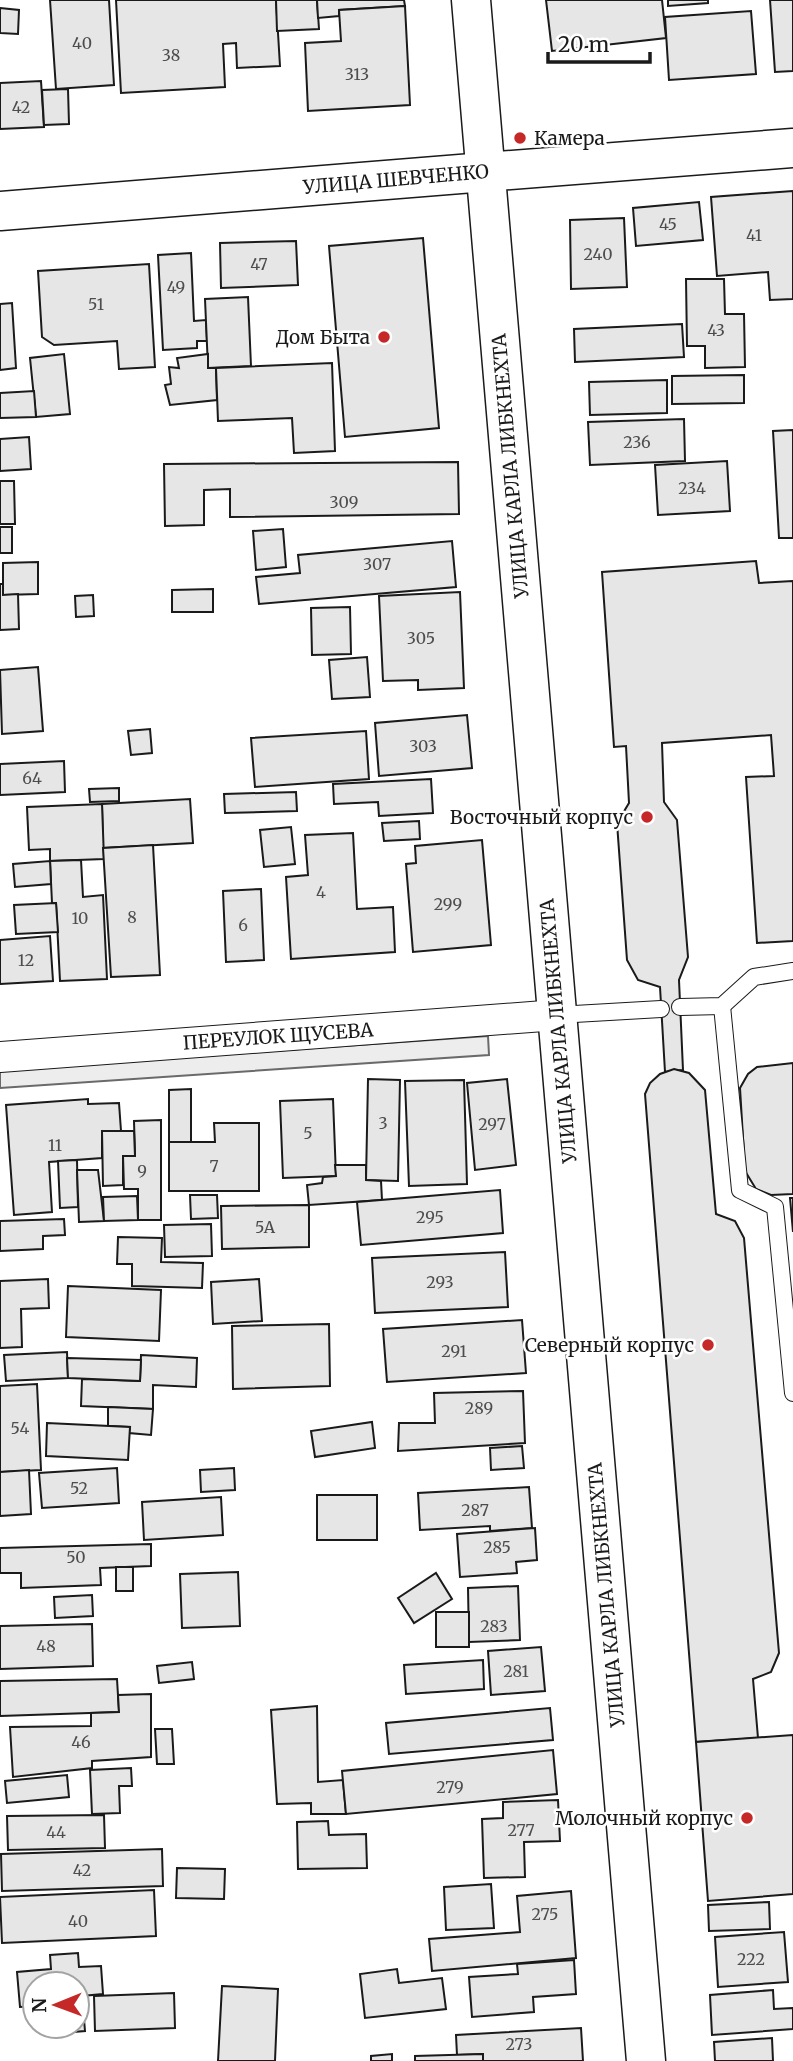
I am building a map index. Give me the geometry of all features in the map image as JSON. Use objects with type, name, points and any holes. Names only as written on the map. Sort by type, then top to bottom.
[{"type":"main road","name":"УЛИЦА КАРЛА ЛИБКНЕХТА","points":[[471,0],[646,2061]]},
{"type":"main road","name":"УЛИЦА ШЕВЧЕНКО","points":[[0,211],[793,148]]},
{"type":"street","name":"ПЕРЕУЛОК ЩУСЕВА","points":[[0,1056],[556,1015]]},
{"type":"lane","points":[[680,1007],[722,1006],[754,977],[793,971]]},
{"type":"lane","points":[[722,1006],[740,1190],[775,1207],[793,1393]]},
{"type":"lane","points":[[556,1015],[661,1009]]},
{"type":"shaded area","points":[[488,1036],[489,1055],[0,1088],[0,1070]]},
{"type":"building","points":[[50,0],[109,0],[114,85],[56,89]]},
{"type":"building","points":[[116,0],[276,0],[280,66],[237,68],[236,43],[223,44],[225,87],[121,93]]},
{"type":"building","points":[[276,0],[317,0],[319,29],[277,31]]},
{"type":"building","points":[[317,0],[404,0],[405,6],[339,10],[339,16],[318,18]]},
{"type":"building","points":[[546,0],[662,0],[666,38],[552,51]]},
{"type":"building","points":[[668,0],[708,0],[708,3],[668,6]]},
{"type":"building","points":[[770,0],[793,0],[793,71],[775,72]]},
{"type":"building","points":[[405,6],[410,105],[308,111],[305,43],[341,41],[339,10]]},
{"type":"building","points":[[0,8],[19,10],[18,34],[0,33]]},
{"type":"building","points":[[751,11],[756,74],[669,80],[665,17]]},
{"type":"building","points":[[41,81],[44,127],[0,129],[0,83]]},
{"type":"building","points":[[68,89],[69,124],[44,125],[42,90]]},
{"type":"building","points":[[793,191],[793,299],[770,300],[768,272],[717,276],[711,197]]},
{"type":"building","points":[[699,202],[703,240],[636,246],[633,208]]},
{"type":"building","points":[[624,218],[627,287],[571,289],[570,220]]},
{"type":"building","name":"Дом Быта","points":[[423,238],[439,428],[345,437],[329,246]]},
{"type":"building","points":[[296,241],[298,285],[221,288],[220,243]]},
{"type":"building","points":[[191,253],[194,321],[206,320],[207,341],[197,341],[197,348],[163,350],[158,255]]},
{"type":"building","points":[[149,264],[155,367],[119,369],[117,341],[54,345],[42,337],[38,271]]},
{"type":"building","points":[[686,279],[724,279],[725,314],[744,314],[745,367],[705,368],[705,346],[687,346]]},
{"type":"building","points":[[248,297],[251,366],[208,368],[205,299]]},
{"type":"building","points":[[12,303],[16,368],[0,370],[0,304]]},
{"type":"building","points":[[682,324],[684,357],[575,362],[574,329]]},
{"type":"building","points":[[64,354],[70,414],[36,417],[30,358]]},
{"type":"building","points":[[208,354],[208,368],[216,368],[217,400],[170,405],[165,385],[171,384],[169,367],[179,368],[177,358]]},
{"type":"building","points":[[332,363],[335,451],[294,453],[292,418],[218,421],[216,368]]},
{"type":"building","points":[[744,375],[744,403],[672,404],[672,376]]},
{"type":"building","points":[[667,380],[667,413],[590,415],[589,382]]},
{"type":"building","points":[[34,391],[36,417],[0,418],[0,393]]},
{"type":"building","points":[[684,419],[685,461],[590,465],[588,422]]},
{"type":"building","points":[[793,430],[793,538],[779,538],[773,431]]},
{"type":"building","points":[[29,437],[31,469],[0,471],[0,439]]},
{"type":"building","points":[[727,461],[730,511],[658,515],[655,465]]},
{"type":"building","points":[[458,462],[459,514],[230,517],[230,489],[204,490],[204,525],[165,526],[164,464]]},
{"type":"building","points":[[0,481],[14,481],[15,524],[0,524]]},
{"type":"building","points":[[0,527],[12,527],[12,553],[0,553]]},
{"type":"building","points":[[283,529],[286,567],[256,570],[253,531]]},
{"type":"building","points":[[452,541],[456,587],[259,604],[256,577],[300,573],[298,555]]},
{"type":"building","name":"Восточный корпус","points":[[756,561],[759,583],[793,581],[793,941],[757,943],[746,777],[774,776],[771,735],[662,743],[664,802],[677,820],[688,957],[679,980],[683,1070],[665,1072],[660,987],[638,980],[627,960],[617,823],[629,803],[626,746],[614,747],[602,572]]},
{"type":"building","points":[[38,562],[38,594],[3,595],[3,563]]},
{"type":"building","points":[[0,584],[3,584],[3,595],[18,594],[19,629],[0,630]]},
{"type":"building","points":[[213,589],[213,612],[172,612],[172,590]]},
{"type":"building","points":[[460,592],[464,688],[418,690],[418,680],[383,681],[379,596]]},
{"type":"building","points":[[93,595],[94,616],[76,617],[75,596]]},
{"type":"building","points":[[350,607],[351,654],[312,655],[311,608]]},
{"type":"building","points":[[367,657],[370,697],[332,699],[329,660]]},
{"type":"building","points":[[38,667],[43,731],[2,734],[0,670]]},
{"type":"building","points":[[467,715],[472,768],[379,776],[375,723]]},
{"type":"building","points":[[150,729],[152,753],[131,755],[128,731]]},
{"type":"building","points":[[366,731],[369,779],[255,787],[251,738]]},
{"type":"building","points":[[64,761],[65,792],[0,795],[0,764]]},
{"type":"building","points":[[431,779],[433,813],[379,816],[378,802],[334,804],[333,784]]},
{"type":"building","points":[[119,788],[119,801],[90,802],[89,789]]},
{"type":"building","points":[[296,792],[297,811],[225,813],[224,794]]},
{"type":"building","points":[[190,799],[193,843],[103,848],[102,804]]},
{"type":"building","points":[[102,804],[104,859],[50,861],[50,849],[29,850],[27,807]]},
{"type":"building","points":[[419,821],[420,839],[384,841],[382,823]]},
{"type":"building","points":[[291,827],[295,864],[264,867],[260,830]]},
{"type":"building","points":[[353,833],[357,909],[393,907],[395,952],[291,959],[286,877],[308,875],[305,835]]},
{"type":"building","points":[[482,840],[491,945],[413,952],[406,864],[416,863],[415,846]]},
{"type":"building","points":[[153,845],[160,975],[111,977],[103,848]]},
{"type":"building","points":[[81,860],[83,897],[103,895],[107,979],[60,981],[56,903],[52,903],[50,861]]},
{"type":"building","points":[[50,861],[51,884],[15,887],[13,864]]},
{"type":"building","points":[[261,889],[264,960],[226,962],[223,891]]},
{"type":"building","points":[[56,903],[58,932],[16,934],[14,905]]},
{"type":"building","points":[[50,936],[53,981],[0,984],[0,940]]},
{"type":"building","points":[[793,1063],[793,1194],[771,1195],[756,1189],[745,1171],[740,1088],[748,1074],[757,1067]]},
{"type":"building","name":"Северный корпус","points":[[674,1069],[689,1073],[705,1090],[716,1214],[735,1221],[744,1238],[779,1653],[771,1672],[753,1679],[758,1738],[696,1742],[645,1094],[650,1083],[660,1074]]},
{"type":"building","points":[[368,1079],[400,1080],[398,1181],[366,1180]]},
{"type":"building","points":[[507,1079],[516,1165],[475,1170],[467,1083]]},
{"type":"building","points":[[464,1080],[467,1184],[409,1186],[405,1081]]},
{"type":"building","points":[[191,1089],[191,1142],[169,1142],[169,1090]]},
{"type":"building","points":[[88,1099],[88,1104],[119,1103],[121,1131],[102,1131],[102,1158],[49,1162],[52,1212],[14,1215],[6,1105]]},
{"type":"building","points":[[333,1099],[336,1176],[283,1178],[280,1101]]},
{"type":"building","points":[[161,1120],[161,1220],[138,1220],[138,1189],[124,1189],[123,1156],[135,1156],[134,1121]]},
{"type":"building","points":[[214,1123],[259,1123],[259,1191],[169,1191],[169,1142],[215,1142]]},
{"type":"building","points":[[102,1131],[134,1131],[135,1156],[123,1156],[123,1185],[103,1186]]},
{"type":"building","points":[[77,1160],[78,1207],[60,1208],[58,1161]]},
{"type":"building","points":[[335,1165],[366,1165],[366,1180],[381,1181],[382,1200],[309,1205],[307,1185],[322,1183],[323,1177],[336,1176]]},
{"type":"building","points":[[77,1170],[98,1170],[104,1221],[79,1222]]},
{"type":"building","points":[[500,1190],[503,1233],[361,1245],[357,1202]]},
{"type":"building","points":[[190,1195],[217,1195],[218,1218],[191,1219]]},
{"type":"building","points":[[137,1196],[138,1220],[104,1221],[103,1197]]},
{"type":"building","points":[[790,1198],[793,1198],[793,1232]]},
{"type":"building","points":[[309,1205],[309,1247],[222,1249],[221,1206]]},
{"type":"building","points":[[64,1219],[65,1235],[43,1236],[43,1249],[0,1251],[0,1221]]},
{"type":"building","points":[[211,1224],[212,1256],[165,1257],[164,1225]]},
{"type":"building","points":[[118,1237],[162,1238],[161,1262],[203,1263],[202,1288],[132,1286],[132,1264],[117,1264]]},
{"type":"building","points":[[505,1252],[508,1307],[375,1313],[372,1258]]},
{"type":"building","points":[[48,1279],[49,1308],[21,1309],[22,1347],[0,1348],[0,1281]]},
{"type":"building","points":[[259,1279],[262,1321],[213,1324],[211,1282]]},
{"type":"building","points":[[68,1286],[161,1290],[159,1341],[66,1337]]},
{"type":"building","points":[[522,1320],[526,1373],[387,1382],[383,1329]]},
{"type":"building","points":[[329,1324],[330,1386],[233,1389],[232,1326]]},
{"type":"building","points":[[67,1352],[68,1378],[6,1381],[4,1355]]},
{"type":"building","points":[[141,1355],[197,1358],[196,1387],[153,1385],[153,1409],[81,1406],[82,1379],[140,1381]]},
{"type":"building","points":[[67,1358],[141,1360],[140,1381],[68,1378]]},
{"type":"building","points":[[37,1384],[41,1470],[0,1472],[0,1386]]},
{"type":"building","points":[[523,1391],[525,1443],[398,1451],[399,1423],[435,1423],[434,1393]]},
{"type":"building","points":[[108,1407],[153,1409],[151,1435],[129,1433],[130,1427],[108,1426]]},
{"type":"building","points":[[372,1422],[375,1448],[315,1457],[311,1431]]},
{"type":"building","points":[[47,1423],[130,1427],[128,1460],[46,1456]]},
{"type":"building","points":[[522,1446],[524,1468],[491,1470],[490,1448]]},
{"type":"building","points":[[117,1468],[119,1503],[42,1508],[39,1473]]},
{"type":"building","points":[[234,1468],[235,1490],[201,1492],[200,1470]]},
{"type":"building","points":[[29,1470],[31,1514],[0,1516],[0,1472]]},
{"type":"building","points":[[529,1487],[532,1528],[490,1531],[490,1526],[420,1530],[418,1493]]},
{"type":"building","points":[[317,1495],[377,1495],[377,1540],[317,1540]]},
{"type":"building","points":[[221,1497],[223,1535],[144,1540],[142,1502]]},
{"type":"building","points":[[535,1528],[537,1560],[516,1562],[517,1573],[460,1577],[457,1534]]},
{"type":"building","points":[[151,1544],[151,1566],[100,1568],[101,1585],[21,1588],[21,1573],[0,1573],[0,1548]]},
{"type":"building","points":[[116,1567],[133,1567],[133,1591],[116,1591]]},
{"type":"building","points":[[238,1572],[240,1626],[182,1628],[180,1574]]},
{"type":"building","points":[[436,1573],[452,1599],[414,1623],[398,1598]]},
{"type":"building","points":[[518,1586],[520,1640],[469,1642],[468,1588]]},
{"type":"building","points":[[92,1595],[93,1616],[55,1618],[54,1597]]},
{"type":"building","points":[[436,1612],[469,1612],[469,1647],[436,1647]]},
{"type":"building","points":[[92,1624],[93,1666],[0,1669],[0,1626]]},
{"type":"building","points":[[541,1647],[545,1691],[491,1695],[488,1651]]},
{"type":"building","points":[[483,1660],[484,1689],[406,1694],[404,1665]]},
{"type":"building","points":[[192,1662],[194,1679],[159,1683],[157,1666]]},
{"type":"building","points":[[117,1679],[119,1712],[0,1716],[0,1681]]},
{"type":"building","points":[[151,1694],[151,1757],[92,1761],[92,1768],[13,1777],[10,1727],[91,1726],[91,1713],[119,1712],[118,1695]]},
{"type":"building","points":[[317,1706],[318,1782],[343,1780],[346,1814],[311,1814],[311,1803],[277,1804],[271,1710]]},
{"type":"building","points":[[550,1708],[553,1740],[389,1754],[386,1723]]},
{"type":"building","points":[[155,1729],[172,1729],[174,1764],[157,1764]]},
{"type":"building","name":"Молочный корпус","points":[[793,1735],[793,1894],[708,1901],[696,1742]]},
{"type":"building","points":[[553,1750],[557,1794],[346,1814],[342,1771]]},
{"type":"building","points":[[131,1768],[132,1786],[119,1786],[120,1813],[92,1814],[90,1770]]},
{"type":"building","points":[[67,1775],[69,1797],[7,1803],[5,1781]]},
{"type":"building","points":[[558,1800],[560,1841],[524,1842],[525,1877],[484,1878],[482,1819],[503,1818],[503,1802]]},
{"type":"building","points":[[104,1815],[105,1848],[8,1850],[7,1816]]},
{"type":"building","points":[[328,1821],[329,1835],[366,1834],[367,1868],[298,1869],[297,1822]]},
{"type":"building","points":[[162,1849],[163,1886],[2,1891],[1,1854]]},
{"type":"building","points":[[177,1868],[225,1869],[224,1899],[176,1898]]},
{"type":"building","points":[[491,1884],[494,1928],[446,1930],[444,1887]]},
{"type":"building","points":[[154,1890],[156,1936],[2,1943],[0,1897]]},
{"type":"building","points":[[571,1891],[576,1958],[432,1971],[429,1939],[520,1932],[517,1896]]},
{"type":"building","points":[[769,1902],[770,1929],[709,1931],[708,1905]]},
{"type":"building","points":[[784,1932],[788,1982],[718,1987],[715,1937]]},
{"type":"building","points":[[78,1953],[79,1967],[101,1966],[103,1994],[91,1995],[91,1970],[40,1970],[51,1969],[50,1955]]},
{"type":"building","points":[[574,1960],[576,1994],[533,1997],[534,2012],[472,2017],[469,1977],[518,1974],[517,1964]]},
{"type":"building","points":[[397,1969],[399,1983],[442,1978],[446,2009],[365,2018],[360,1974]]},
{"type":"building","points":[[17,1972],[21,1972],[21,2007],[20,2007]]},
{"type":"building","points":[[222,1986],[278,1989],[275,2061],[218,2061]]},
{"type":"building","points":[[773,1990],[774,2009],[793,2008],[793,2029],[712,2035],[710,1995]]},
{"type":"building","points":[[174,1993],[175,2028],[95,2031],[94,1996]]},
{"type":"building","points":[[581,2028],[583,2061],[483,2061],[483,2054],[457,2055],[456,2035]]},
{"type":"building","points":[[772,2038],[773,2061],[715,2061],[714,2042]]},
{"type":"building","points":[[392,2054],[392,2061],[371,2061],[371,2056]]},
{"type":"building","points":[[483,2054],[483,2061],[415,2061],[415,2056]]},
{"type":"place","name":"Камера","points":[[520,138]]},
{"type":"place","name":"Дом Быта","points":[[384,337]]},
{"type":"place","name":"Восточный корпус","points":[[647,817]]},
{"type":"place","name":"Северный корпус","points":[[708,1345]]},
{"type":"place","name":"Молочный корпус","points":[[747,1818]]}]
